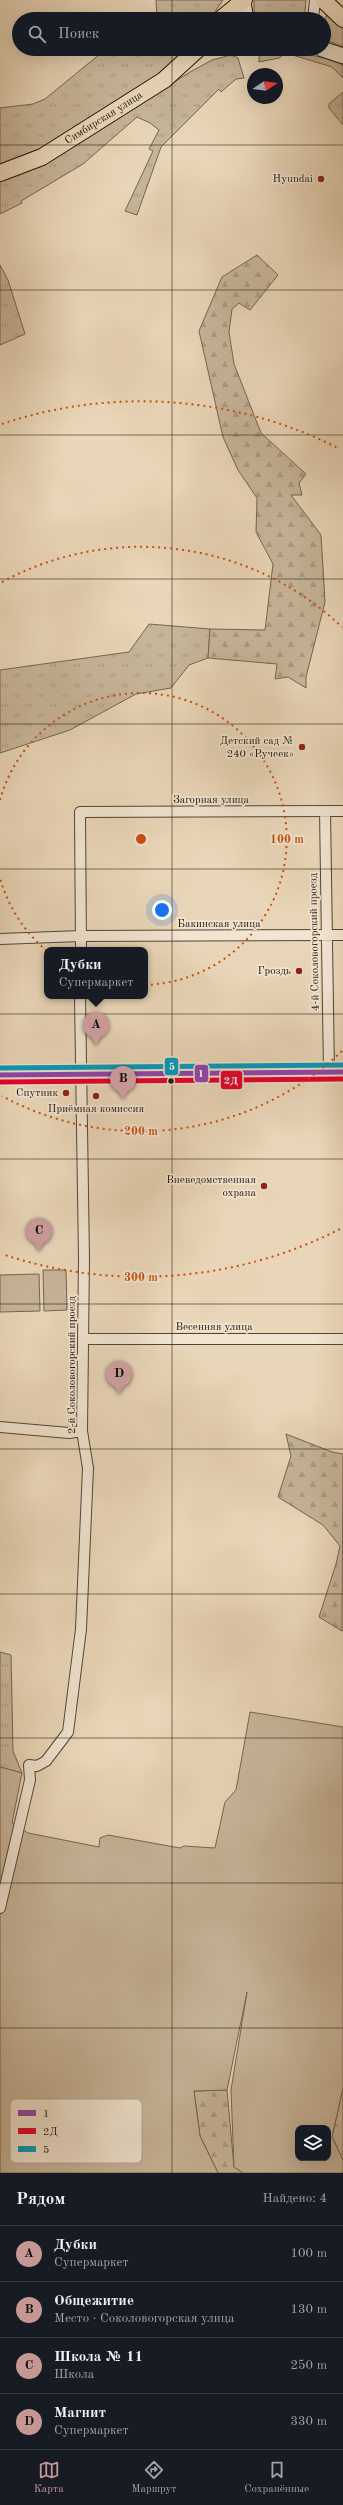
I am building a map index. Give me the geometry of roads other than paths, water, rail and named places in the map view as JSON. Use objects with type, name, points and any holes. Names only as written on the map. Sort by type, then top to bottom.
[{"type":"main road","points":[[323,0],[343,19]]},
{"type":"main road","points":[[227,12],[243,1],[245,12]]},
{"type":"main road","points":[[331,52],[343,56]]},
{"type":"main road","name":"Симбирская улица","points":[[0,173],[42,157],[164,80],[190,56]]},
{"type":"main road","points":[[0,1075],[336,1072]]},
{"type":"street","points":[[314,12],[315,0]]},
{"type":"street","name":"4-й Соколовогорский проезд","points":[[325,811],[327,935],[336,1072]]},
{"type":"street","name":"Загорная улица","points":[[81,936],[80,812],[343,811]]},
{"type":"street","name":"Бакинская улица","points":[[0,939],[81,936],[343,935]]},
{"type":"street","points":[[81,936],[81,947]]},
{"type":"street","name":"2-й Соколовогорский проезд","points":[[0,1908],[30,1780],[30,1766],[37,1766],[46,1761],[68,1732],[81,1629],[88,1468],[82,1431],[84,1338],[80,999]]},
{"type":"street","name":"Весенняя улица","points":[[84,1338],[343,1339]]},
{"type":"street","points":[[0,1427],[69,1433],[82,1431]]},
{"type":"place","name":"Hyundai","points":[[321,179]]},
{"type":"place","name":"Детский сад № 240 «Ручеек»","points":[[302,747]]},
{"type":"place","name":"Гроздь","points":[[299,971]]},
{"type":"place","name":"Дубки","points":[[96,1045]]},
{"type":"place","name":"Спутник","points":[[66,1093]]},
{"type":"place","name":"Приёмная комиссия","points":[[96,1096]]},
{"type":"place","name":"Общежитие","points":[[123,1099]]},
{"type":"place","name":"Вневедомственная охрана","points":[[264,1186]]},
{"type":"place","name":"Школа № 11","points":[[39,1251]]},
{"type":"place","name":"Магнит","points":[[119,1394]]}]
